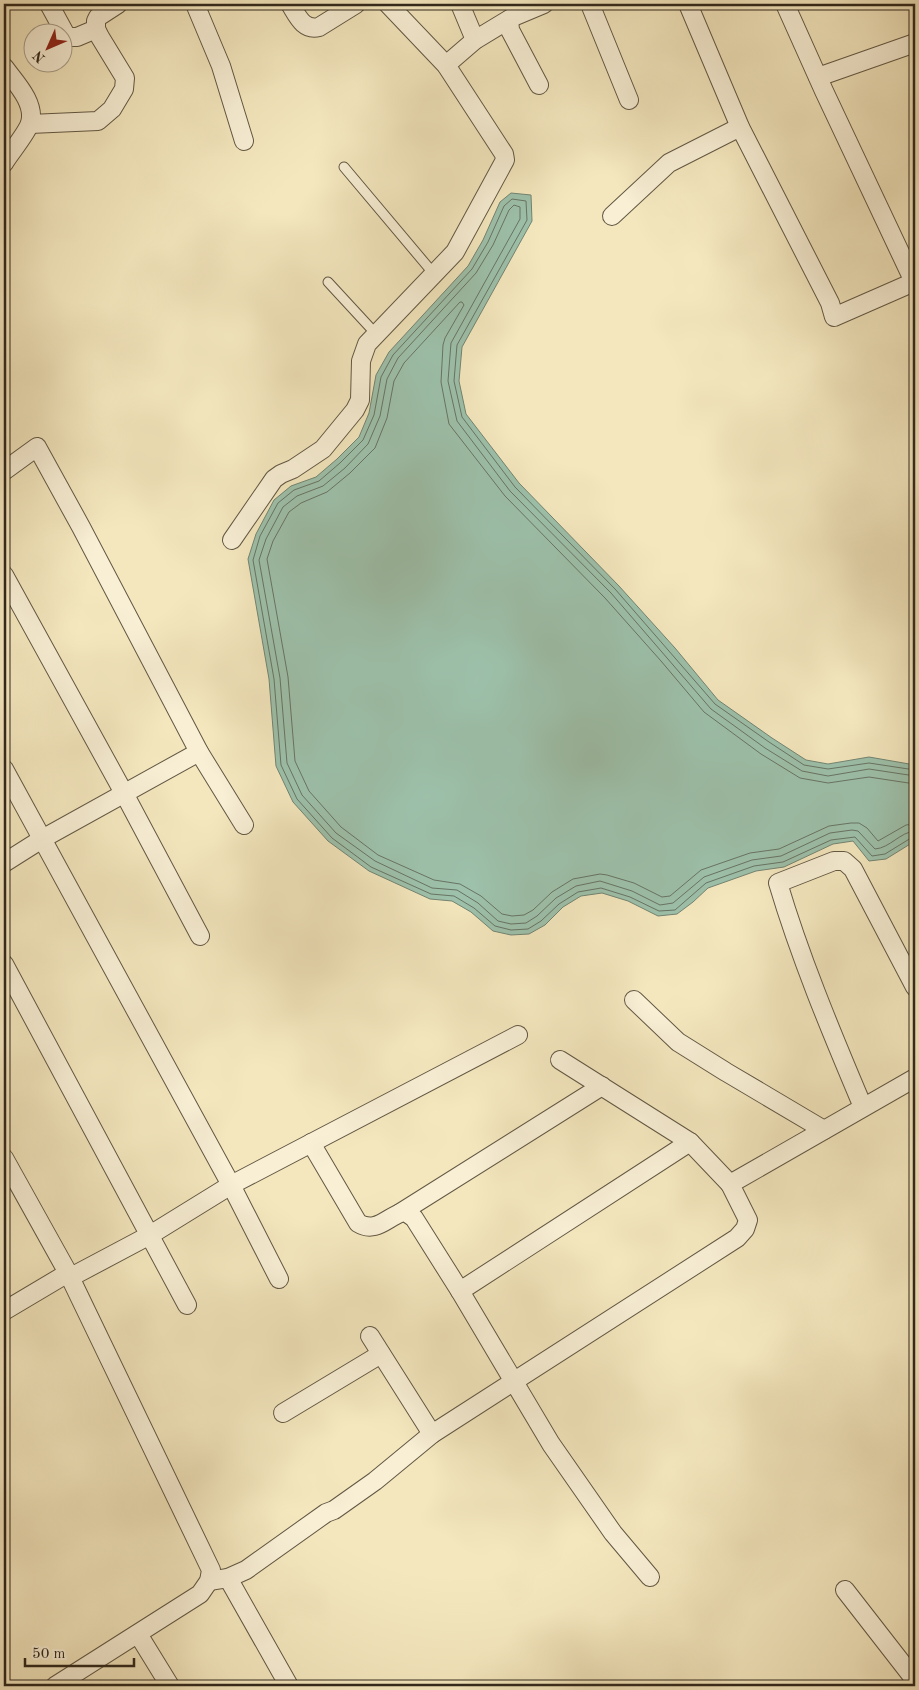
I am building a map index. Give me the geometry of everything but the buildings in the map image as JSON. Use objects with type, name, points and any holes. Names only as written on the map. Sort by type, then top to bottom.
[{"type":"street","points":[[50,4],[67,37],[77,37],[96,29]]},
{"type":"street","points":[[30,124],[98,121],[112,109],[124,89],[125,78],[96,29],[96,21],[98,17],[118,4]]},
{"type":"street","points":[[195,4],[221,66],[244,141]]},
{"type":"street","points":[[290,4],[302,24],[314,28],[319,27],[356,4]]},
{"type":"street","points":[[232,540],[274,479],[299,466],[323,449],[355,410],[360,400],[362,356],[367,344],[455,252],[505,160],[504,154],[446,65],[388,4]]},
{"type":"street","points":[[460,4],[475,40]]},
{"type":"street","points":[[446,65],[475,40],[509,20],[544,4]]},
{"type":"street","points":[[590,4],[629,100]]},
{"type":"street","points":[[688,4],[740,127],[830,303],[834,317],[915,283],[785,4]]},
{"type":"street","points":[[509,20],[510,30],[539,84]]},
{"type":"street","points":[[818,77],[915,43]]},
{"type":"street","points":[[4,67],[22,92],[32,111],[30,124],[4,163]]},
{"type":"street","points":[[612,216],[669,163],[740,127]]},
{"type":"street","points":[[4,471],[37,447],[82,527],[199,752],[244,825]]},
{"type":"street","points":[[4,575],[200,936]]},
{"type":"street","points":[[4,863],[42,839],[125,795],[199,752]]},
{"type":"street","points":[[4,769],[231,1185],[279,1279]]},
{"type":"street","points":[[860,1100],[824,1016],[788,917],[778,883],[834,861],[844,861],[853,869],[915,987]]},
{"type":"street","points":[[4,964],[187,1305]]},
{"type":"street","points":[[634,1000],[678,1042],[824,1130]]},
{"type":"street","points":[[4,1311],[150,1235],[231,1185],[518,1035]]},
{"type":"street","points":[[209,1581],[228,1578],[246,1570],[375,1481],[432,1434],[737,1238],[745,1229],[748,1220],[730,1184],[690,1142],[560,1060]]},
{"type":"street","points":[[730,1184],[915,1078]]},
{"type":"street","points":[[311,1143],[358,1223],[366,1227],[372,1227],[400,1213],[602,1086]]},
{"type":"street","points":[[460,1291],[690,1142]]},
{"type":"street","points":[[4,1158],[68,1276],[210,1570],[209,1581],[200,1594],[55,1686]]},
{"type":"street","points":[[400,1213],[407,1213],[414,1218],[551,1444],[613,1533],[650,1577]]},
{"type":"street","points":[[370,1336],[432,1434]]},
{"type":"street","points":[[283,1413],[381,1354]]},
{"type":"street","points":[[228,1578],[289,1686]]},
{"type":"street","points":[[845,1590],[915,1680]]},
{"type":"street","points":[[138,1634],[170,1686]]},
{"type":"lane","points":[[344,167],[434,274]]},
{"type":"lane","points":[[328,282],[376,334]]},
{"type":"water","points":[[511,193],[531,195],[532,221],[462,347],[459,381],[466,414],[519,483],[619,586],[675,648],[718,700],[806,760],[828,764],[869,757],[915,765],[915,841],[886,859],[869,861],[853,841],[833,844],[784,867],[756,871],[708,888],[677,914],[658,916],[628,901],[602,893],[581,896],[563,907],[545,925],[529,934],[511,935],[493,931],[471,912],[452,901],[430,899],[369,871],[328,841],[293,802],[276,766],[269,679],[248,559],[256,534],[274,500],[291,486],[316,477],[359,437],[369,413],[376,375],[389,352],[468,266],[483,240],[500,202]]}]
